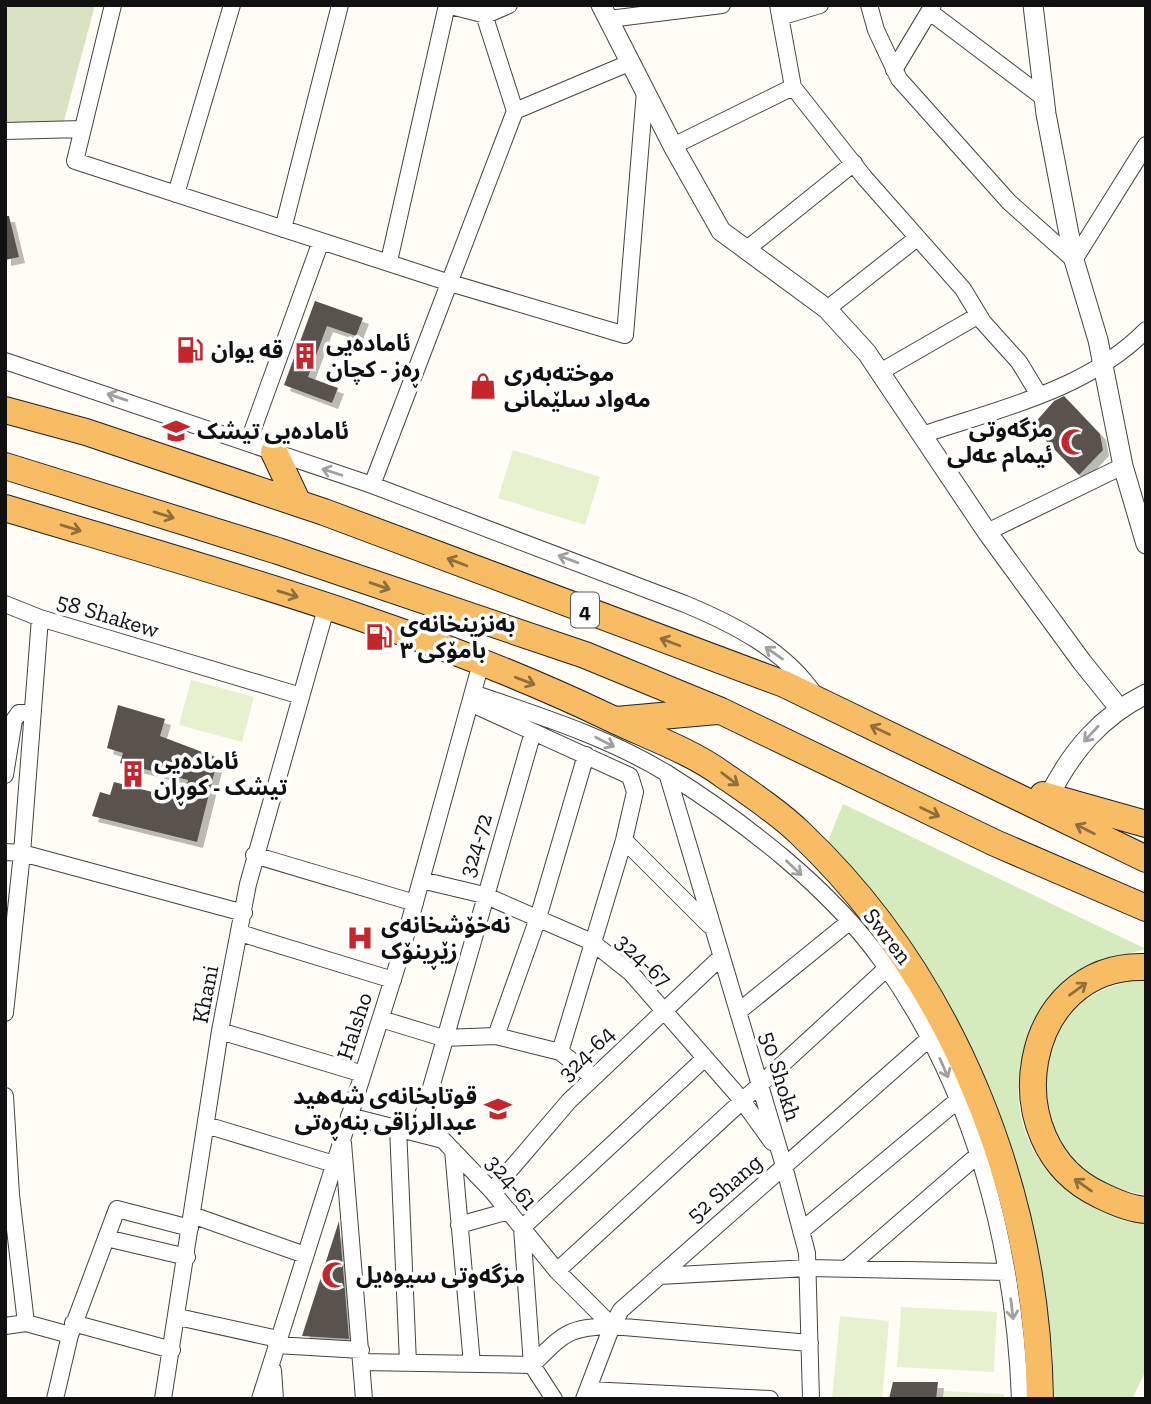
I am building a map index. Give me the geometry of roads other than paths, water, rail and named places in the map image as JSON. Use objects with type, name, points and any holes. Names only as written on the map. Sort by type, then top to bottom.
[{"type":"highway","name":"4","points":[[5,410],[86,432],[298,503],[784,684],[1146,859]]},
{"type":"highway","points":[[274,453],[298,503]]},
{"type":"highway","name":"4","points":[[5,466],[278,551],[559,646],[721,711],[995,844],[1146,908]]},
{"type":"highway","points":[[5,508],[327,605],[561,695],[719,771],[798,831],[868,908],[924,984],[979,1097],[1021,1233],[1039,1361],[1040,1399]]},
{"type":"highway","points":[[615,720],[721,711]]},
{"type":"highway","points":[[983,778],[1146,824]]},
{"type":"highway","points":[[995,844],[1146,927]]},
{"type":"highway","points":[[1146,967],[1111,971],[1080,985],[1064,999],[1045,1030],[1035,1059],[1033,1099],[1038,1130],[1052,1153],[1077,1181],[1110,1200],[1146,1210]]},
{"type":"street","points":[[113,5],[75,161],[447,282],[625,335],[645,91]]},
{"type":"street","points":[[176,194],[232,5]]},
{"type":"street","points":[[284,229],[340,5]]},
{"type":"street","points":[[389,261],[447,5],[484,10],[509,5]]},
{"type":"street","points":[[722,5],[605,12],[629,63],[721,231],[827,309],[880,372],[987,532],[1119,708]]},
{"type":"street","points":[[820,5],[779,11],[793,87],[962,289],[979,316],[1019,362],[1039,395]]},
{"type":"street","points":[[869,5],[899,79],[964,155],[1009,202],[1074,260]]},
{"type":"street","points":[[1033,5],[1044,98],[1074,260],[1103,365],[1124,466],[1143,523],[1146,544]]},
{"type":"street","points":[[894,70],[932,9],[1044,98]]},
{"type":"street","points":[[372,485],[447,282],[515,111],[484,10]]},
{"type":"street","points":[[515,111],[629,63]]},
{"type":"street","points":[[673,146],[793,87]]},
{"type":"street","points":[[5,131],[82,129]]},
{"type":"street","points":[[1074,260],[1146,145]]},
{"type":"street","points":[[747,248],[854,163]]},
{"type":"street","points":[[827,309],[917,238]]},
{"type":"street","points":[[248,443],[321,241]]},
{"type":"street","points":[[880,372],[979,316]]},
{"type":"street","points":[[922,435],[1058,389],[1103,365],[1145,332]]},
{"type":"street","points":[[5,360],[372,485],[725,621],[786,662],[806,681],[820,702]]},
{"type":"street","points":[[987,532],[1124,466]]},
{"type":"street","points":[[5,604],[40,618]]},
{"type":"street","name":"Khani","points":[[163,1399],[178,1317],[220,1031],[254,855],[327,605]]},
{"type":"street","name":"58 Shakew","points":[[5,1013],[13,853],[33,712],[40,618],[302,696]]},
{"type":"street","name":"Halsho","points":[[260,1399],[381,1020],[481,663]]},
{"type":"street","points":[[1049,796],[1079,748],[1119,708],[1146,694]]},
{"type":"street","points":[[471,698],[533,732],[630,776],[635,792],[624,840],[560,1052]]},
{"type":"street","name":"Swren","points":[[471,698],[590,734],[667,773],[782,857],[849,922],[887,968],[930,1037],[979,1154],[1007,1272],[1020,1399]]},
{"type":"street","points":[[5,775],[14,720],[19,713],[33,712]]},
{"type":"street","name":"324-72","points":[[418,1133],[484,895],[533,732]]},
{"type":"street","points":[[496,1036],[538,918],[586,755]]},
{"type":"street","name":"50 Shokh","points":[[667,773],[720,957],[761,1086],[801,1231],[808,1268],[811,1399]]},
{"type":"street","points":[[624,840],[712,928]]},
{"type":"street","points":[[13,853],[244,913]]},
{"type":"street","points":[[254,855],[415,903]]},
{"type":"street","name":"324-67","points":[[421,880],[484,895],[592,942],[631,973],[664,1010],[741,1099],[782,1159]]},
{"type":"street","points":[[738,1012],[849,922]]},
{"type":"street","points":[[240,933],[393,980]]},
{"type":"street","name":"324-64","points":[[492,1191],[593,1077],[720,957]]},
{"type":"street","points":[[557,1271],[741,1099],[761,1086],[887,968]]},
{"type":"street","points":[[381,1020],[443,1038],[496,1036],[560,1052],[593,1077]]},
{"type":"street","points":[[220,1031],[363,1074]]},
{"type":"street","name":"52 Shang","points":[[587,1394],[612,1326],[621,1310],[782,1159],[930,1037]]},
{"type":"street","points":[[554,1399],[532,1365],[522,1228],[705,1058]]},
{"type":"street","points":[[5,1096],[8,1195],[26,1323]]},
{"type":"street","points":[[801,1231],[958,1100]]},
{"type":"street","name":"324-61","points":[[349,1116],[443,1140],[492,1191],[557,1271],[612,1326]]},
{"type":"street","points":[[206,1125],[334,1164]]},
{"type":"street","points":[[398,1127],[408,1363]]},
{"type":"street","points":[[343,1136],[364,1399]]},
{"type":"street","points":[[453,1150],[471,1364]]},
{"type":"street","points":[[846,1269],[979,1154]]},
{"type":"street","points":[[55,1399],[72,1329],[117,1209],[191,1221],[305,1255]]},
{"type":"street","points":[[459,1225],[509,1212]]},
{"type":"street","points":[[106,1238],[187,1257]]},
{"type":"street","points":[[659,1276],[808,1268],[1007,1272]]},
{"type":"street","points":[[178,1317],[276,1348],[408,1363],[532,1365],[563,1335],[580,1327],[612,1326],[810,1343]]},
{"type":"street","points":[[5,1326],[26,1323],[72,1329],[172,1350]]},
{"type":"street","points":[[275,1399],[276,1348]]},
{"type":"street","points":[[587,1394],[770,1399]]},
{"type":"place","name":"قه یوان","points":[[190,350]]},
{"type":"place","name":"ئامادەیی ڕەز - کچان","points":[[305,356]]},
{"type":"place","name":"موختەبەری مەواد سلێمانی","points":[[483,386]]},
{"type":"place","name":"ئامادەیی تیشک","points":[[176,431]]},
{"type":"place","name":"مزگەوتی ئیمام عەلی","points":[[1074,442]]},
{"type":"place","name":"بەنزینخانەی بامۆکی ٣","points":[[379,637]]},
{"type":"place","name":"ئامادەیی تیشک - کوڕان","points":[[133,774]]},
{"type":"place","name":"نەخۆشخانەی زێڕینۆک","points":[[360,938]]},
{"type":"place","name":"قوتابخانەی شەهید عبدالرزاقی بنەڕەتی","points":[[498,1109]]},
{"type":"place","name":"مزگەوتی سیوەیل","points":[[335,1275]]}]
